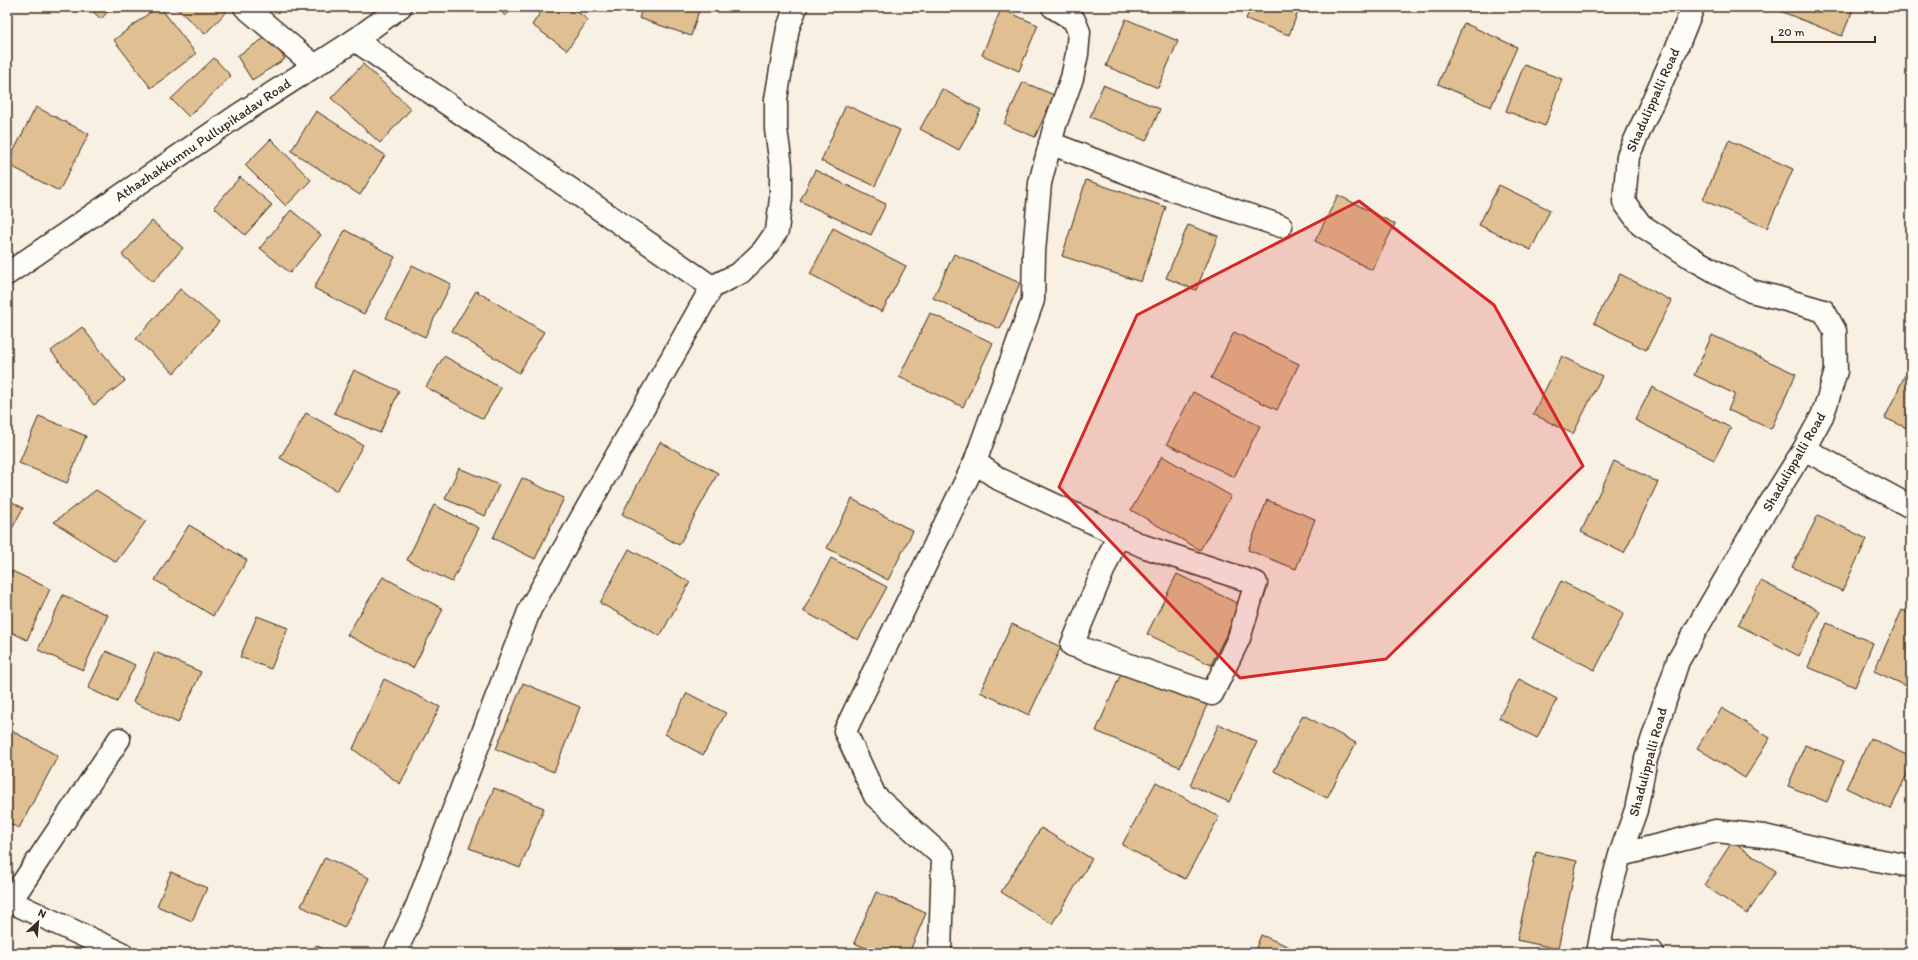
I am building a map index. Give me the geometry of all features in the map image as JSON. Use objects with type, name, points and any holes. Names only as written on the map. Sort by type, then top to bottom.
[{"type":"street","points":[[245,7],[315,66]]},
{"type":"street","name":"Athazhakkunnu Pullupikadav Road","points":[[7,274],[230,120],[355,40],[400,7]]},
{"type":"street","points":[[395,953],[417,906],[530,609],[712,287],[740,273],[763,251],[777,231],[781,198],[781,166],[776,129],[776,98],[788,28],[796,7]]},
{"type":"street","points":[[944,953],[943,857],[874,796],[845,731],[975,462],[1033,300],[1034,252],[1040,183],[1054,125],[1072,78],[1079,32],[1074,20],[1053,7]]},
{"type":"street","name":"Shadulippalli Road","points":[[1598,953],[1608,899],[1620,855],[1636,810],[1646,759],[1678,661],[1756,526],[1804,449],[1822,416],[1836,371],[1835,331],[1824,311],[1751,291],[1727,278],[1641,225],[1624,202],[1628,156],[1675,52],[1693,7]]},
{"type":"street","points":[[355,40],[712,287]]},
{"type":"street","points":[[1050,143],[1164,188],[1281,226]]},
{"type":"street","points":[[1804,449],[1848,475],[1911,507]]},
{"type":"street","points":[[975,462],[999,479],[1143,546],[1256,583],[1239,638],[1212,694],[1072,645],[1118,535]]},
{"type":"street","points":[[119,739],[8,901],[121,953]]},
{"type":"street","points":[[1620,855],[1716,831],[1764,836],[1843,854],[1911,866]]},
{"type":"street","points":[[1598,953],[1634,951],[1653,953]]},
{"type":"highlighted area","points":[[1359,201],[1494,305],[1583,466],[1386,659],[1240,678],[1059,487],[1137,315]]},
{"type":"building","points":[[88,7],[112,7],[101,19]]},
{"type":"building","points":[[157,7],[160,7],[196,54],[151,88],[114,40]]},
{"type":"building","points":[[175,7],[227,7],[229,9],[205,34]]},
{"type":"building","points":[[498,7],[516,7],[505,16]]},
{"type":"building","points":[[544,7],[571,7],[588,20],[567,50],[532,25]]},
{"type":"building","points":[[643,7],[700,7],[691,36],[639,18]]},
{"type":"building","points":[[1251,7],[1300,7],[1289,35],[1246,19]]},
{"type":"building","points":[[1776,7],[1854,7],[1842,36],[1775,9]]},
{"type":"building","points":[[1001,9],[1038,25],[1019,71],[982,55]]},
{"type":"building","points":[[1126,19],[1178,41],[1158,88],[1106,66]]},
{"type":"building","points":[[1464,23],[1517,47],[1491,107],[1438,84]]},
{"type":"building","points":[[269,35],[285,59],[252,80],[237,56]]},
{"type":"building","points":[[214,58],[231,76],[189,117],[171,99]]},
{"type":"building","points":[[363,64],[411,109],[380,143],[331,98]]},
{"type":"building","points":[[1524,65],[1562,79],[1545,126],[1506,111]]},
{"type":"building","points":[[1023,82],[1054,95],[1035,137],[1004,124]]},
{"type":"building","points":[[1103,85],[1160,109],[1146,141],[1090,117]]},
{"type":"building","points":[[942,89],[981,110],[959,150],[920,129]]},
{"type":"building","points":[[846,105],[900,130],[875,186],[821,161]]},
{"type":"building","points":[[36,107],[89,134],[59,191],[7,164]]},
{"type":"building","points":[[316,111],[385,155],[360,195],[291,151]]},
{"type":"building","points":[[271,139],[311,180],[286,206],[245,165]]},
{"type":"building","points":[[1729,140],[1793,169],[1767,228],[1703,200]]},
{"type":"building","points":[[815,170],[886,204],[871,235],[800,201]]},
{"type":"building","points":[[240,177],[272,205],[245,235],[214,207]]},
{"type":"building","points":[[1086,180],[1166,207],[1141,282],[1062,256]]},
{"type":"building","points":[[1499,185],[1550,210],[1531,250],[1479,225]]},
{"type":"building","points":[[1338,195],[1395,224],[1372,270],[1315,241]]},
{"type":"building","points":[[291,210],[321,235],[290,273],[260,248]]},
{"type":"building","points":[[152,221],[183,248],[153,282],[122,255]]},
{"type":"building","points":[[1188,225],[1218,236],[1196,290],[1166,278]]},
{"type":"building","points":[[833,228],[906,266],[882,312],[810,274]]},
{"type":"building","points":[[345,230],[395,257],[364,314],[314,288]]},
{"type":"building","points":[[954,254],[1020,283],[1000,329],[933,298]]},
{"type":"building","points":[[412,265],[451,284],[425,337],[386,318]]},
{"type":"building","points":[[1620,274],[1672,301],[1646,350],[1594,323]]},
{"type":"building","points":[[180,289],[219,322],[174,373],[136,339]]},
{"type":"building","points":[[476,291],[544,332],[519,373],[452,331]]},
{"type":"building","points":[[930,313],[993,343],[963,407],[899,377]]},
{"type":"building","points":[[82,327],[125,381],[94,405],[51,351]]},
{"type":"building","points":[[1234,332],[1299,364],[1277,410],[1211,378]]},
{"type":"building","points":[[1712,335],[1796,374],[1771,429],[1728,410],[1735,394],[1694,375]]},
{"type":"building","points":[[444,356],[501,388],[483,419],[426,387]]},
{"type":"building","points":[[1562,356],[1602,376],[1573,434],[1533,414]]},
{"type":"building","points":[[354,370],[399,391],[380,433],[334,413]]},
{"type":"building","points":[[1905,375],[1911,377],[1911,430],[1885,418]]},
{"type":"building","points":[[1652,387],[1731,428],[1714,460],[1635,420]]},
{"type":"building","points":[[1193,392],[1260,426],[1234,477],[1167,444]]},
{"type":"building","points":[[306,413],[363,445],[337,491],[280,458]]},
{"type":"building","points":[[39,416],[86,436],[67,483],[19,463]]},
{"type":"building","points":[[660,442],[718,473],[679,545],[622,514]]},
{"type":"building","points":[[1162,456],[1231,496],[1200,550],[1131,510]]},
{"type":"building","points":[[1614,461],[1658,482],[1624,553],[1581,532]]},
{"type":"building","points":[[459,468],[499,485],[485,516],[445,499]]},
{"type":"building","points":[[522,478],[564,498],[535,559],[493,538]]},
{"type":"building","points":[[96,490],[146,521],[116,562],[54,522]]},
{"type":"building","points":[[7,499],[23,508],[7,538]]},
{"type":"building","points":[[852,499],[913,531],[888,580],[827,548]]},
{"type":"building","points":[[1267,500],[1315,519],[1296,569],[1248,550]]},
{"type":"building","points":[[434,505],[479,528],[452,582],[407,560]]},
{"type":"building","points":[[1818,515],[1867,539],[1842,591],[1792,567]]},
{"type":"building","points":[[189,525],[247,560],[213,616],[155,580]]},
{"type":"building","points":[[629,549],[690,582],[660,636],[600,603]]},
{"type":"building","points":[[831,558],[887,587],[858,640],[803,611]]},
{"type":"building","points":[[12,571],[50,589],[27,640],[7,630],[7,580]]},
{"type":"building","points":[[1177,574],[1241,605],[1211,665],[1147,634]]},
{"type":"building","points":[[383,577],[443,609],[413,668],[347,635]]},
{"type":"building","points":[[1561,581],[1624,613],[1595,670],[1532,638]]},
{"type":"building","points":[[1761,581],[1820,611],[1799,656],[1738,625]]},
{"type":"building","points":[[63,595],[108,615],[83,670],[38,650]]},
{"type":"building","points":[[1902,610],[1911,614],[1911,688],[1874,671]]},
{"type":"building","points":[[257,616],[288,628],[271,669],[240,657]]},
{"type":"building","points":[[1827,623],[1873,643],[1855,687],[1808,667]]},
{"type":"building","points":[[1012,624],[1061,647],[1029,715],[980,692]]},
{"type":"building","points":[[106,651],[135,665],[117,702],[88,688]]},
{"type":"building","points":[[155,652],[201,672],[178,723],[133,702]]},
{"type":"building","points":[[1123,669],[1207,705],[1180,767],[1096,731]]},
{"type":"building","points":[[384,679],[440,707],[400,784],[353,749]]},
{"type":"building","points":[[1519,679],[1557,699],[1537,738],[1499,718]]},
{"type":"building","points":[[523,683],[580,707],[554,772],[496,749]]},
{"type":"building","points":[[687,693],[726,713],[703,755],[665,734]]},
{"type":"building","points":[[1722,708],[1770,738],[1745,778],[1697,748]]},
{"type":"building","points":[[1303,715],[1356,743],[1327,798],[1274,771]]},
{"type":"building","points":[[1219,724],[1257,742],[1229,802],[1190,785]]},
{"type":"building","points":[[12,731],[58,756],[19,828],[8,823],[7,825],[7,740]]},
{"type":"building","points":[[1870,738],[1911,757],[1911,765],[1891,809],[1846,788]]},
{"type":"building","points":[[1805,745],[1844,761],[1827,802],[1788,786]]},
{"type":"building","points":[[1156,782],[1219,817],[1185,879],[1122,845]]},
{"type":"building","points":[[494,788],[544,808],[520,868],[469,848]]},
{"type":"building","points":[[1041,828],[1092,859],[1052,924],[1001,892]]},
{"type":"building","points":[[1732,842],[1776,871],[1747,914],[1704,885]]},
{"type":"building","points":[[1536,852],[1577,861],[1558,949],[1517,940]]},
{"type":"building","points":[[325,857],[369,878],[344,928],[301,906]]},
{"type":"building","points":[[171,872],[207,888],[192,921],[157,906]]},
{"type":"building","points":[[876,892],[926,913],[909,953],[878,953],[854,943]]},
{"type":"building","points":[[1261,935],[1304,953],[1254,953]]},
{"type":"building","points":[[316,945],[330,953],[312,953]]}]
